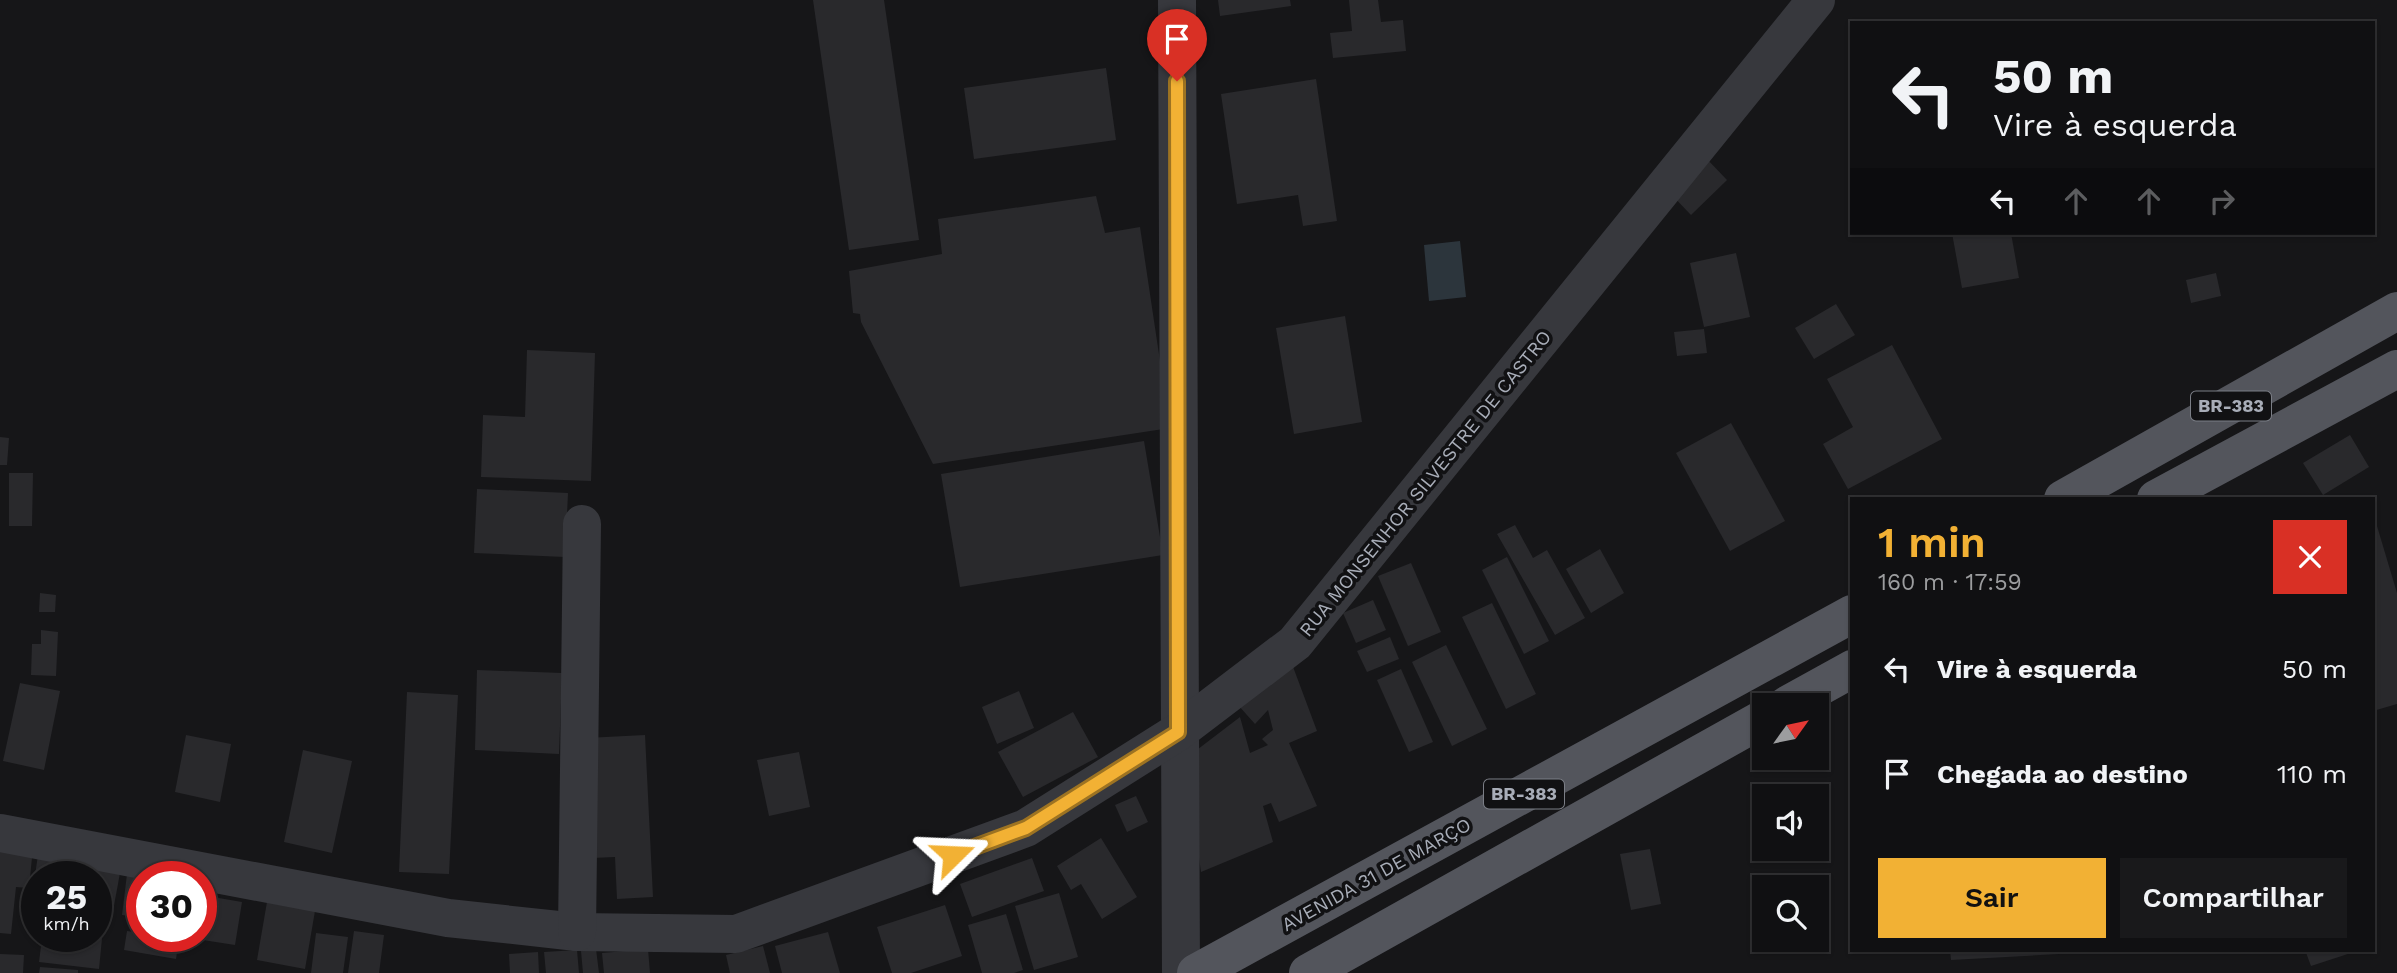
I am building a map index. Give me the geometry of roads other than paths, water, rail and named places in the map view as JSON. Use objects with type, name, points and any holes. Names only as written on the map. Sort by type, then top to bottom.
[{"type":"main road","name":"BR-383","points":[[2067,497],[2397,311]]},
{"type":"main road","name":"BR-383","points":[[2160,497],[2397,369]]},
{"type":"main road","name":"AVENIDA 31 DE MARÇO","points":[[1196,973],[1850,615]]},
{"type":"main road","points":[[1783,652],[1797,693]]},
{"type":"main road","points":[[1810,693],[1850,670]]},
{"type":"main road","name":"BR-383","points":[[1308,973],[1752,725]]},
{"type":"street","points":[[1177,0],[1181,973]]},
{"type":"street","name":"RUA MONSENHOR SILVESTRE DE CASTRO","points":[[0,833],[448,918],[577,932],[736,934],[1026,828],[1178,732],[1296,643],[1815,0]]},
{"type":"street","points":[[577,932],[582,524]]}]
